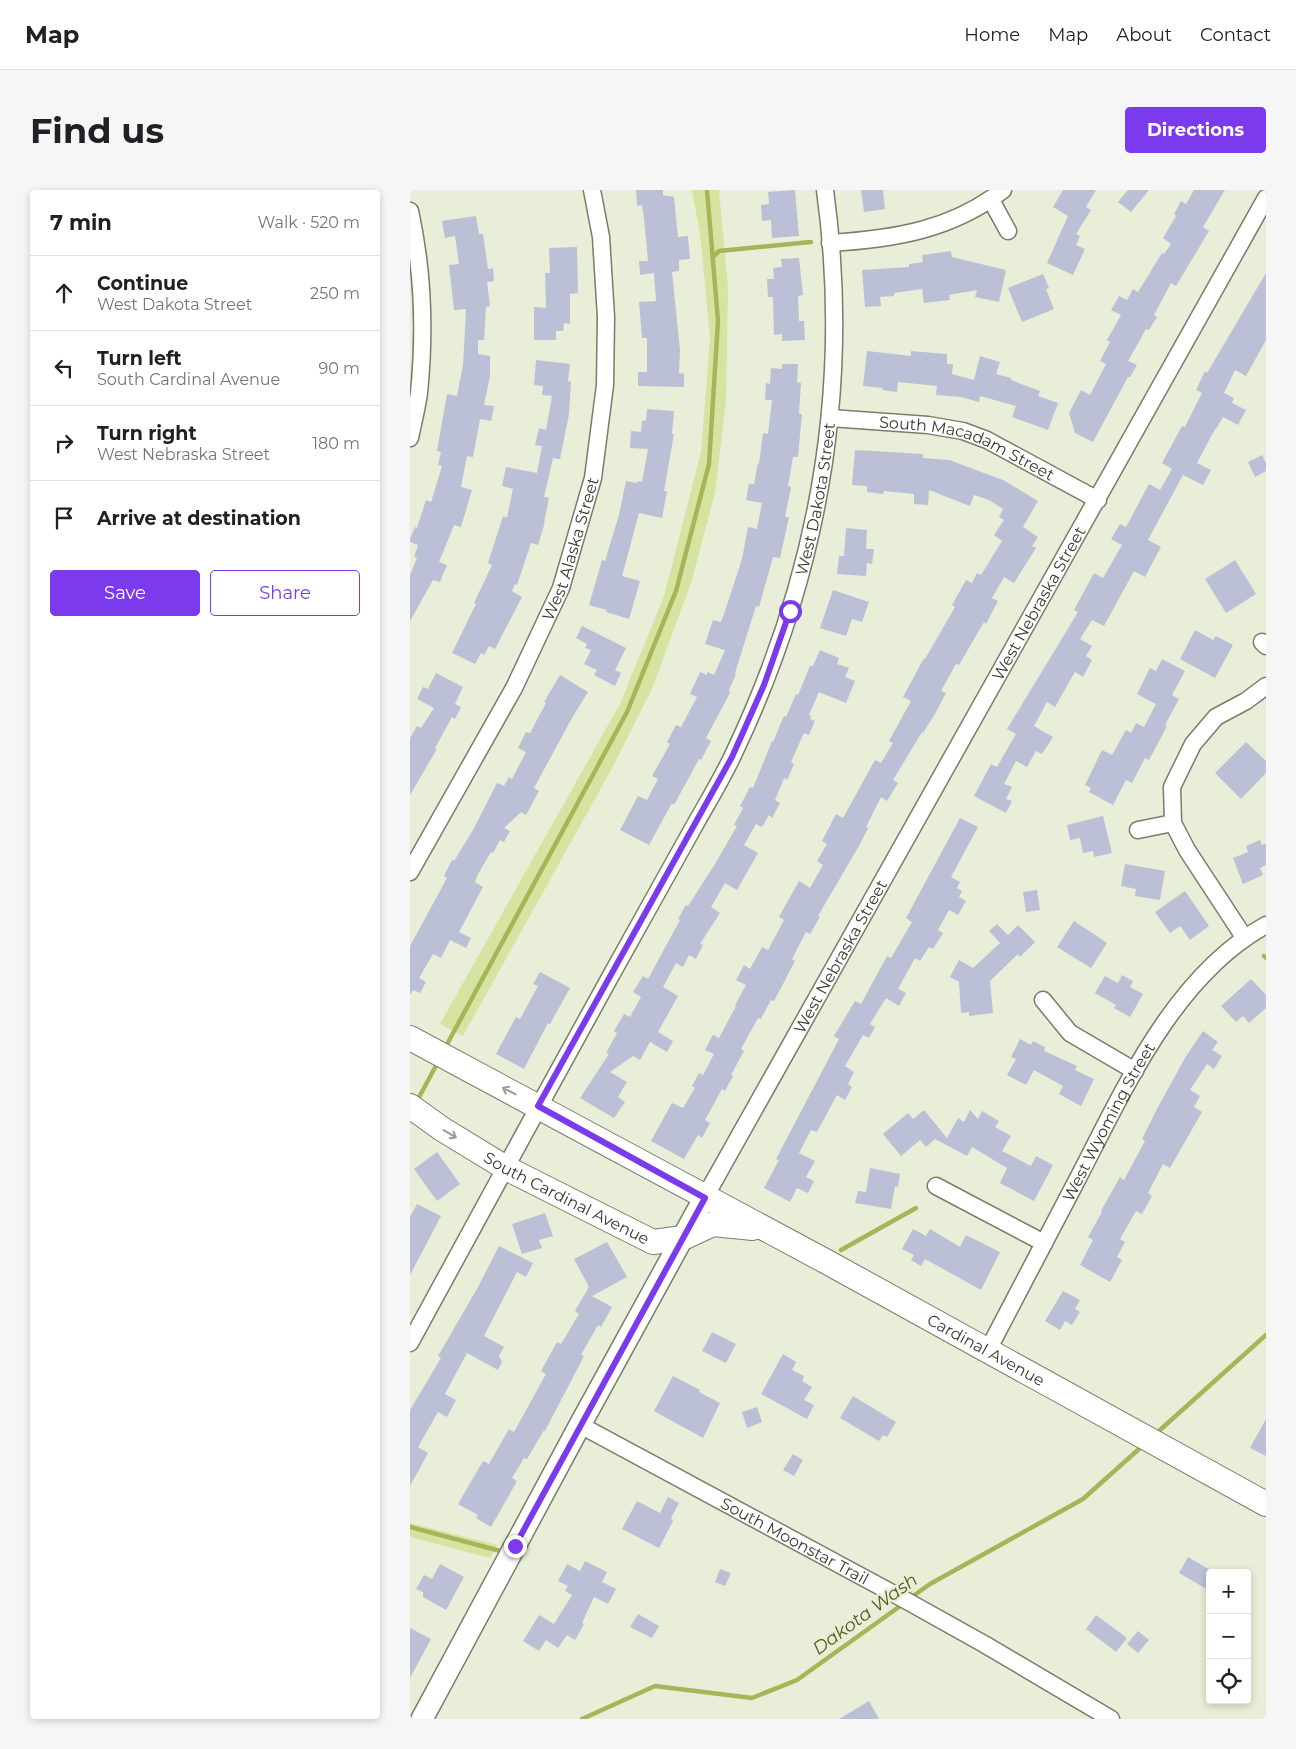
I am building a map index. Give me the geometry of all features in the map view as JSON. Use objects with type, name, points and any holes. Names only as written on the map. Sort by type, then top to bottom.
[{"type":"main road","points":[[410,1038],[705,1198]]},
{"type":"main road","name":"South Cardinal Avenue","points":[[410,1106],[442,1129],[506,1168],[653,1242],[683,1238],[713,1224],[764,1229]]},
{"type":"main road","name":"Cardinal Avenue","points":[[705,1198],[988,1350],[1266,1504]]},
{"type":"street","name":"West Alaska Street","points":[[410,872],[514,688],[561,588],[593,478],[606,385],[606,317],[601,237],[592,190]]},
{"type":"street","name":"West Dakota Street","points":[[410,1343],[538,1106],[732,757],[764,685],[790,611],[814,521],[824,468],[830,418],[834,326],[830,242],[825,190]]},
{"type":"street","points":[[830,242],[876,240],[928,229],[962,216],[997,195],[1008,231]]},
{"type":"street","name":"West Nebraska Street","points":[[422,1719],[705,1198],[1266,198]]},
{"type":"street","points":[[410,211],[417,251],[422,324],[418,395],[410,438]]},
{"type":"street","name":"South Macadam Street","points":[[830,418],[928,425],[963,431],[987,440],[1098,500]]},
{"type":"street","points":[[1244,937],[1187,850],[1173,823],[1172,787],[1193,744],[1216,717],[1246,701],[1266,686]]},
{"type":"street","points":[[1138,830],[1173,823]]},
{"type":"street","name":"West Wyoming Street","points":[[988,1350],[1135,1071],[1165,1021],[1195,981],[1244,937],[1266,925]]},
{"type":"street","points":[[1043,1000],[1070,1033],[1135,1071]]},
{"type":"street","points":[[936,1186],[1044,1243]]},
{"type":"street","name":"South Moonstar Trail","points":[[580,1425],[907,1601],[1111,1719]]},
{"type":"green space","points":[[692,190],[719,190],[728,288],[726,401],[715,493],[691,583],[652,689],[610,772],[463,1036],[440,1024],[620,704],[664,596],[701,452],[710,338],[700,234]]},
{"type":"green space","points":[[410,1523],[497,1545],[490,1558],[410,1537]]},
{"type":"building","points":[[636,190],[663,190],[663,195],[674,197],[678,237],[688,236],[690,259],[679,260],[679,271],[672,272],[680,350],[679,373],[684,374],[684,387],[638,386],[638,372],[647,372],[647,338],[642,338],[639,302],[656,301],[654,273],[640,275],[639,261],[648,261],[642,205],[637,206]]},
{"type":"building","points":[[795,190],[799,236],[772,238],[771,220],[762,221],[761,205],[769,204],[768,192]]},
{"type":"building","points":[[861,190],[883,190],[885,209],[864,212]]},
{"type":"building","points":[[1063,190],[1096,190],[1086,207],[1091,210],[1076,234],[1080,236],[1076,245],[1085,249],[1073,275],[1047,263],[1068,216],[1053,207]]},
{"type":"building","points":[[1128,190],[1149,190],[1131,212],[1118,202]]},
{"type":"building","points":[[1194,190],[1225,190],[1203,227],[1209,231],[1176,286],[1171,283],[1154,315],[1157,317],[1149,330],[1146,329],[1128,361],[1137,365],[1130,377],[1128,377],[1093,442],[1075,433],[1069,413],[1081,390],[1090,395],[1106,364],[1100,361],[1110,342],[1107,340],[1121,315],[1111,310],[1119,296],[1127,300],[1133,289],[1138,292],[1162,253],[1164,254],[1171,244],[1163,238],[1176,216],[1174,214],[1181,201],[1186,204]]},
{"type":"building","points":[[476,216],[479,234],[483,234],[488,269],[493,268],[494,281],[487,282],[490,306],[486,307],[484,340],[478,340],[478,354],[490,356],[490,376],[484,405],[494,406],[491,421],[480,419],[473,457],[467,456],[461,487],[472,490],[461,527],[454,525],[439,562],[447,565],[440,582],[433,580],[410,621],[410,575],[417,558],[414,557],[418,545],[410,542],[410,539],[415,527],[417,528],[426,500],[431,502],[442,466],[438,465],[441,452],[437,451],[447,394],[457,396],[463,365],[466,309],[454,310],[449,265],[459,264],[455,236],[445,238],[442,221]]},
{"type":"building","points":[[577,247],[578,293],[570,294],[570,324],[564,323],[563,331],[556,331],[556,340],[534,340],[534,307],[546,308],[545,273],[550,273],[549,248]]},
{"type":"building","points":[[951,251],[952,257],[1006,270],[999,302],[975,297],[977,290],[949,295],[950,300],[924,303],[922,289],[894,293],[894,296],[880,297],[881,306],[865,307],[862,270],[909,267],[909,264],[923,262],[922,255]]},
{"type":"building","points":[[799,258],[803,295],[798,296],[799,321],[804,321],[805,340],[782,341],[782,334],[774,335],[773,297],[768,297],[767,279],[774,279],[773,268],[782,267],[781,259]]},
{"type":"building","points":[[1266,273],[1266,340],[1246,376],[1235,370],[1224,393],[1234,398],[1232,403],[1246,410],[1238,425],[1223,417],[1215,429],[1197,463],[1211,470],[1203,485],[1183,475],[1148,540],[1161,547],[1145,577],[1134,571],[1104,626],[1092,620],[1080,639],[1092,646],[1086,656],[1092,660],[1083,677],[1075,672],[1055,707],[1047,702],[1034,726],[1053,737],[1042,754],[1036,751],[1027,767],[1016,761],[1004,784],[1012,787],[1006,799],[1012,801],[1006,813],[974,796],[991,764],[997,767],[1016,734],[1007,729],[1078,612],[1074,610],[1094,573],[1103,578],[1122,545],[1111,539],[1120,524],[1126,527],[1149,484],[1160,490],[1172,469],[1162,463],[1182,426],[1185,427],[1202,393],[1196,390],[1205,371],[1207,373]]},
{"type":"building","points":[[1043,274],[1049,288],[1046,289],[1054,309],[1022,322],[1008,288]]},
{"type":"building","points":[[867,351],[911,356],[911,351],[947,354],[947,364],[953,364],[952,374],[974,380],[980,356],[1000,362],[996,374],[1011,378],[1011,380],[1040,391],[1038,396],[1058,403],[1048,430],[1012,417],[1016,406],[980,396],[979,402],[961,397],[936,395],[937,386],[898,382],[897,392],[882,390],[883,388],[863,386]]},
{"type":"building","points":[[536,360],[570,364],[568,381],[571,382],[569,414],[560,459],[553,458],[544,497],[549,498],[545,522],[538,545],[531,543],[517,585],[515,584],[512,591],[522,597],[495,649],[489,646],[484,655],[481,653],[475,664],[452,653],[476,604],[474,603],[492,565],[488,563],[503,516],[507,518],[513,489],[502,486],[506,467],[537,473],[542,446],[535,445],[539,428],[546,430],[552,396],[542,395],[543,386],[534,385]]},
{"type":"building","points":[[782,364],[798,364],[797,382],[801,383],[799,414],[802,414],[798,457],[793,457],[788,486],[791,487],[785,517],[789,517],[780,558],[773,557],[759,607],[756,606],[736,674],[729,690],[730,693],[706,738],[711,741],[674,805],[672,803],[649,845],[620,830],[638,796],[647,800],[658,779],[652,776],[670,744],[667,742],[676,725],[681,727],[697,697],[690,694],[700,672],[714,675],[725,650],[705,644],[713,620],[721,622],[742,559],[748,527],[757,529],[762,503],[746,500],[749,484],[754,484],[763,433],[768,434],[772,400],[765,400],[766,383],[770,384],[771,368],[782,369]]},
{"type":"building","points":[[647,409],[674,411],[672,434],[674,434],[664,491],[667,491],[662,518],[639,513],[622,576],[640,581],[629,619],[589,605],[602,560],[605,561],[619,515],[626,481],[642,482],[648,449],[630,448],[631,431],[641,432],[642,421],[646,420]]},
{"type":"building","points":[[855,450],[923,454],[923,458],[949,460],[1003,480],[1038,501],[1023,527],[1038,537],[1032,546],[1036,548],[1014,583],[1004,577],[992,598],[998,601],[986,624],[984,622],[959,665],[956,664],[941,691],[946,693],[935,714],[893,780],[898,783],[887,801],[881,797],[860,844],[818,916],[820,917],[810,934],[806,932],[792,959],[795,961],[774,1001],[771,1000],[761,1019],[758,1018],[741,1049],[744,1051],[731,1075],[733,1076],[725,1091],[722,1089],[705,1120],[710,1123],[702,1138],[698,1135],[684,1159],[651,1141],[672,1103],[683,1108],[695,1088],[692,1086],[699,1073],[703,1075],[714,1054],[705,1050],[713,1035],[719,1038],[746,985],[736,980],[744,965],[750,969],[762,947],[768,950],[784,920],[779,917],[799,881],[810,888],[823,865],[817,861],[827,844],[822,841],[836,814],[843,818],[875,760],[881,763],[893,743],[889,741],[911,701],[903,697],[955,607],[952,605],[966,580],[972,583],[977,573],[981,575],[1002,541],[994,535],[1004,520],[999,517],[1003,509],[989,500],[974,495],[970,506],[929,490],[928,505],[914,504],[914,494],[884,491],[883,494],[867,492],[867,486],[852,485]]},
{"type":"building","points":[[1262,455],[1266,463],[1266,471],[1255,477],[1248,462]]},
{"type":"building","points":[[846,528],[867,530],[866,549],[874,549],[872,564],[867,563],[866,576],[837,574],[839,556],[844,556]]},
{"type":"building","points":[[1235,560],[1256,594],[1226,613],[1205,579]]},
{"type":"building","points":[[833,590],[869,602],[862,622],[852,619],[846,636],[820,628]]},
{"type":"building","points":[[582,626],[626,648],[615,670],[621,673],[615,686],[594,675],[597,670],[584,664],[591,650],[585,648],[587,644],[576,638]]},
{"type":"building","points":[[1195,630],[1213,640],[1216,636],[1233,645],[1215,678],[1180,659]]},
{"type":"building","points":[[820,650],[839,658],[837,664],[849,668],[845,677],[855,681],[846,703],[819,692],[809,715],[811,716],[810,719],[815,721],[809,735],[804,733],[791,762],[794,764],[787,780],[784,778],[775,800],[780,803],[772,818],[769,815],[762,827],[756,824],[744,845],[758,853],[737,890],[725,883],[711,907],[720,913],[700,944],[703,945],[696,959],[689,955],[683,967],[676,963],[663,987],[678,996],[658,1032],[673,1041],[667,1052],[650,1042],[640,1060],[633,1056],[610,1072],[627,1082],[618,1097],[625,1102],[614,1118],[580,1098],[609,1054],[606,1053],[617,1033],[614,1031],[624,1014],[630,1017],[641,997],[633,992],[643,976],[648,979],[680,920],[678,919],[686,905],[688,906],[737,826],[734,825],[743,808],[740,806],[750,787],[753,788],[784,716],[786,717],[796,694],[798,695],[810,666],[813,666]]},
{"type":"building","points":[[1162,659],[1185,671],[1172,695],[1179,699],[1149,760],[1145,758],[1132,783],[1126,780],[1113,805],[1089,792],[1091,788],[1085,785],[1102,750],[1112,755],[1126,730],[1131,733],[1136,723],[1144,727],[1156,704],[1137,694],[1150,668],[1156,671]]},
{"type":"building","points":[[436,673],[463,687],[455,704],[461,707],[455,719],[452,717],[435,748],[437,749],[410,795],[410,738],[417,726],[421,728],[434,708],[417,699],[423,687],[428,689]]},
{"type":"building","points":[[560,675],[588,692],[534,788],[539,791],[526,815],[521,812],[504,828],[510,831],[504,842],[500,840],[478,874],[475,882],[483,887],[459,932],[471,938],[466,948],[450,940],[441,958],[433,954],[419,978],[426,982],[420,993],[413,990],[410,995],[410,946],[447,878],[444,876],[452,860],[454,861],[473,830],[497,783],[504,786],[509,777],[512,779],[526,752],[518,748],[526,732],[530,733],[546,703],[544,702]]},
{"type":"building","points":[[1246,742],[1266,761],[1266,773],[1241,799],[1215,773]]},
{"type":"building","points":[[1103,816],[1112,853],[1094,857],[1093,851],[1083,853],[1080,838],[1070,840],[1067,825]]},
{"type":"building","points":[[960,818],[978,827],[951,877],[960,882],[957,888],[962,891],[959,897],[966,901],[958,915],[949,910],[938,930],[943,933],[933,949],[929,947],[920,961],[915,958],[898,989],[906,993],[899,1006],[886,998],[870,1024],[875,1027],[869,1038],[863,1035],[845,1066],[854,1072],[848,1084],[852,1087],[845,1100],[837,1095],[817,1132],[811,1130],[799,1153],[815,1161],[806,1177],[814,1181],[808,1193],[797,1188],[790,1202],[764,1188],[779,1160],[776,1159],[839,1039],[834,1036],[855,1001],[861,1004],[887,956],[891,958],[912,922],[906,918]]},
{"type":"building","points":[[1260,840],[1262,845],[1266,844],[1266,865],[1260,868],[1263,875],[1243,884],[1233,858],[1248,852],[1246,846]]},
{"type":"building","points":[[1125,864],[1165,871],[1160,900],[1135,896],[1136,889],[1121,886]]},
{"type":"building","points":[[1037,890],[1040,910],[1026,912],[1023,892]]},
{"type":"building","points":[[1185,891],[1209,926],[1190,940],[1180,926],[1170,933],[1155,912]]},
{"type":"building","points":[[1074,921],[1107,943],[1091,968],[1057,947]]},
{"type":"building","points":[[997,924],[1008,935],[1018,925],[1035,942],[1020,957],[1018,954],[990,981],[993,1013],[969,1016],[969,1012],[961,1013],[959,982],[950,977],[959,960],[973,968],[1000,943],[989,931]]},
{"type":"building","points":[[540,972],[570,988],[550,1024],[548,1023],[524,1069],[496,1054],[516,1017],[520,1019],[538,986],[533,984]]},
{"type":"building","points":[[1122,975],[1133,981],[1130,987],[1143,994],[1130,1017],[1114,1008],[1116,1005],[1095,993],[1105,976],[1118,983]]},
{"type":"building","points":[[1251,979],[1266,995],[1266,1008],[1249,1023],[1243,1016],[1236,1022],[1221,1006]]},
{"type":"building","points":[[1203,1031],[1218,1042],[1212,1050],[1222,1056],[1214,1069],[1207,1064],[1190,1090],[1200,1096],[1194,1107],[1202,1112],[1170,1168],[1163,1164],[1148,1193],[1152,1196],[1142,1214],[1136,1211],[1120,1239],[1125,1242],[1117,1257],[1122,1260],[1110,1282],[1080,1265],[1093,1240],[1088,1237],[1120,1177],[1124,1180],[1145,1141],[1142,1139],[1158,1107],[1185,1058]]},
{"type":"building","points":[[1020,1039],[1031,1045],[1033,1041],[1045,1047],[1044,1051],[1077,1066],[1075,1070],[1094,1079],[1081,1106],[1059,1094],[1063,1086],[1034,1070],[1026,1085],[1007,1075],[1016,1059],[1011,1057]]},
{"type":"building","points":[[924,1110],[947,1138],[958,1118],[964,1122],[970,1110],[978,1119],[982,1111],[999,1121],[995,1127],[1011,1136],[1002,1151],[1031,1166],[1036,1156],[1053,1165],[1034,1201],[1000,1183],[1007,1168],[972,1147],[967,1156],[935,1139],[926,1147],[920,1140],[901,1156],[883,1134],[908,1113],[913,1119]]},
{"type":"building","points":[[437,1152],[460,1184],[437,1201],[414,1169]]},
{"type":"building","points":[[870,1168],[900,1174],[898,1187],[895,1186],[891,1209],[855,1203],[858,1191],[866,1192]]},
{"type":"building","points":[[417,1204],[441,1216],[410,1275],[410,1217]]},
{"type":"building","points":[[545,1213],[553,1236],[539,1240],[542,1248],[522,1254],[512,1224]]},
{"type":"building","points":[[913,1229],[926,1236],[930,1229],[960,1247],[966,1235],[1000,1252],[981,1290],[925,1259],[921,1266],[911,1260],[914,1255],[902,1249]]},
{"type":"building","points":[[607,1242],[627,1277],[592,1296],[612,1307],[601,1327],[598,1325],[581,1355],[584,1356],[545,1431],[527,1459],[524,1458],[512,1478],[517,1481],[491,1527],[476,1518],[478,1515],[458,1504],[483,1461],[489,1464],[509,1429],[514,1432],[546,1374],[541,1371],[557,1342],[561,1344],[579,1314],[575,1311],[589,1287],[574,1259]]},
{"type":"building","points":[[499,1246],[533,1263],[526,1277],[517,1272],[484,1336],[504,1347],[499,1356],[502,1362],[498,1370],[467,1353],[445,1394],[456,1400],[447,1417],[438,1412],[418,1447],[428,1453],[410,1486],[410,1410],[441,1358],[438,1356],[478,1287]]},
{"type":"building","points":[[1063,1291],[1080,1300],[1075,1309],[1080,1312],[1072,1325],[1065,1321],[1060,1330],[1045,1321]]},
{"type":"building","points":[[712,1332],[736,1344],[726,1363],[702,1351]]},
{"type":"building","points":[[783,1354],[796,1362],[792,1370],[804,1376],[802,1381],[812,1387],[804,1400],[814,1405],[807,1419],[761,1394]]},
{"type":"building","points":[[673,1376],[720,1403],[703,1438],[654,1411]]},
{"type":"building","points":[[853,1396],[896,1422],[887,1437],[883,1435],[879,1441],[840,1418]]},
{"type":"building","points":[[757,1407],[762,1422],[747,1428],[742,1412]]},
{"type":"building","points":[[1266,1419],[1266,1456],[1250,1448]]},
{"type":"building","points":[[793,1454],[803,1460],[794,1476],[783,1470]]},
{"type":"building","points":[[668,1497],[679,1503],[671,1518],[673,1521],[659,1548],[622,1529],[637,1501],[660,1513]]},
{"type":"building","points":[[1188,1557],[1208,1569],[1206,1569],[1206,1589],[1179,1573]]},
{"type":"building","points":[[585,1561],[607,1572],[602,1582],[616,1589],[608,1604],[594,1597],[582,1623],[584,1624],[575,1640],[567,1635],[558,1648],[546,1640],[539,1651],[523,1641],[539,1615],[554,1624],[572,1595],[565,1591],[568,1586],[558,1581],[567,1564],[580,1571]]},
{"type":"building","points":[[440,1564],[464,1577],[446,1610],[423,1597],[423,1592],[416,1589],[424,1575],[432,1579]]},
{"type":"building","points":[[720,1569],[731,1573],[725,1586],[715,1582]]},
{"type":"building","points":[[638,1614],[659,1626],[652,1638],[630,1627]]},
{"type":"building","points":[[1096,1615],[1127,1638],[1116,1652],[1086,1629]]},
{"type":"building","points":[[410,1628],[431,1639],[410,1678]]},
{"type":"building","points":[[1138,1631],[1149,1640],[1138,1653],[1127,1644]]},
{"type":"building","points":[[869,1701],[879,1719],[839,1719]]},
{"type":"waterway","points":[[445,1048],[627,712],[676,591],[709,464],[718,321],[707,190]]},
{"type":"waterway","points":[[713,257],[719,251],[811,242]]},
{"type":"waterway","points":[[417,1101],[438,1062]]},
{"type":"waterway","points":[[841,1250],[916,1208]]},
{"type":"waterway","name":"Dakota Wash","points":[[1160,1430],[1266,1335]]},
{"type":"waterway","name":"Dakota Wash","points":[[909,1599],[930,1584],[1083,1499],[1139,1449]]},
{"type":"waterway","points":[[410,1527],[504,1552]]},
{"type":"waterway","name":"Dakota Wash","points":[[582,1719],[655,1686],[752,1698],[797,1680],[903,1604]]},
{"type":"route","points":[[515,1546],[705,1198],[538,1106],[732,757],[764,685],[790,611]]}]
